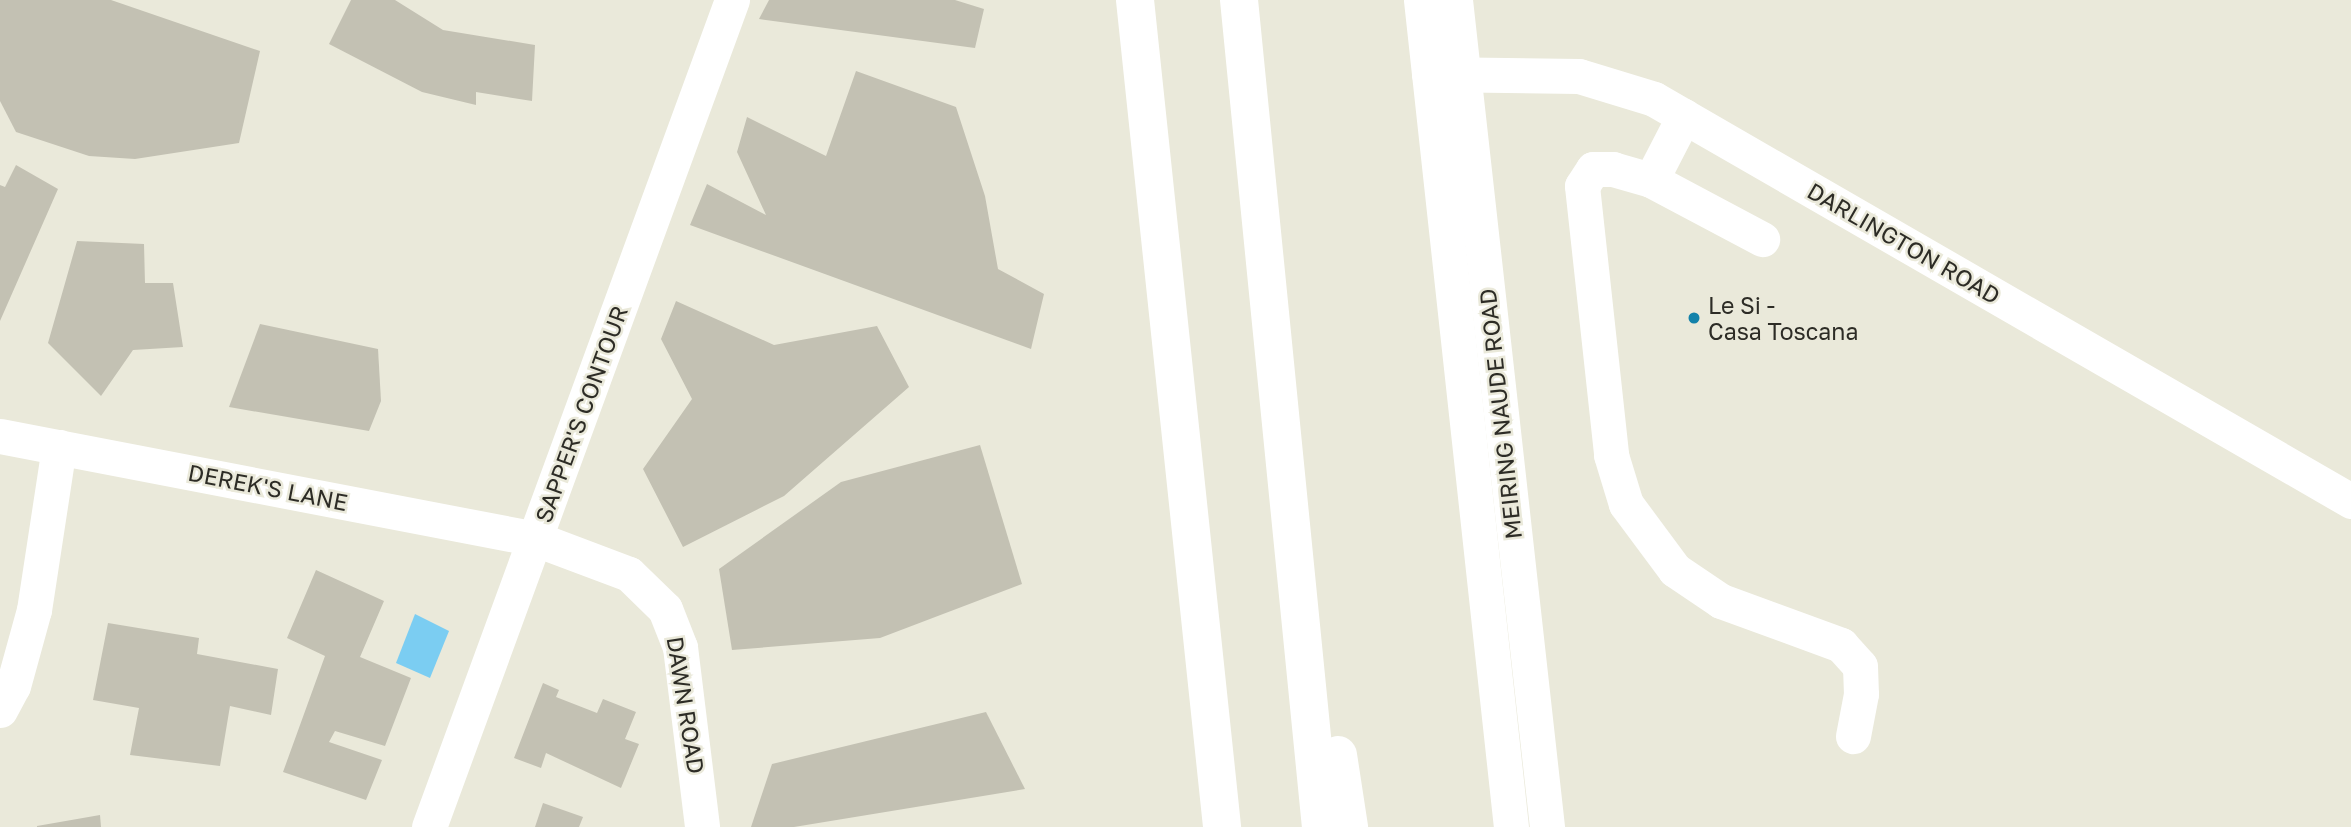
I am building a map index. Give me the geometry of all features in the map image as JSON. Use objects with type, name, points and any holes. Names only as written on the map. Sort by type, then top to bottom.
[{"type":"highway","points":[[1135,0],[1222,827]]},
{"type":"highway","points":[[1239,0],[1321,827]]},
{"type":"highway","points":[[1269,297],[1349,827]]},
{"type":"street","name":"SAPPER'S CONTOUR","points":[[429,827],[732,0]]},
{"type":"street","name":"MEIRING NAUDE ROAD","points":[[1421,0],[1446,75],[1547,827]]},
{"type":"street","name":"MEIRING NAUDE ROAD","points":[[1455,0],[1446,75],[1511,827]]},
{"type":"street","name":"DARLINGTON ROAD","points":[[1446,75],[1579,76],[1654,99],[2351,501]]},
{"type":"street","points":[[1651,180],[1684,116]]},
{"type":"street","points":[[1762,239],[1651,180],[1613,169],[1593,169],[1582,186],[1611,455],[1626,504],[1675,570],[1709,593],[1841,645],[1860,666],[1861,694],[1853,736]]},
{"type":"street","name":"DEREK'S LANE","points":[[0,436],[536,538]]},
{"type":"street","points":[[0,710],[13,686],[34,610],[59,447]]},
{"type":"street","name":"DAWN ROAD","points":[[536,538],[629,574],[665,609],[684,661],[702,827]]},
{"type":"water","points":[[415,614],[449,631],[430,678],[396,663]]},
{"type":"building","points":[[0,0],[111,0],[260,51],[239,143],[135,159],[89,156],[16,132],[0,101]]},
{"type":"building","points":[[351,0],[395,0],[443,30],[535,45],[532,101],[476,92],[476,105],[422,92],[329,44]]},
{"type":"building","points":[[769,0],[955,0],[984,9],[975,48],[759,19]]},
{"type":"building","points":[[856,71],[956,107],[985,196],[998,269],[1044,294],[1031,349],[690,225],[707,184],[766,215],[737,152],[747,117],[826,156]]},
{"type":"building","points":[[16,165],[58,189],[0,321],[0,185],[5,187]]},
{"type":"building","points":[[77,241],[144,244],[145,283],[173,283],[183,347],[133,350],[101,396],[48,343]]},
{"type":"building","points":[[676,301],[774,345],[877,326],[909,387],[784,496],[683,547],[643,469],[692,399],[661,339]]},
{"type":"building","points":[[260,324],[378,349],[381,401],[369,431],[229,407]]},
{"type":"building","points":[[980,445],[1022,584],[880,638],[732,650],[719,569],[841,482]]},
{"type":"building","points":[[316,570],[384,601],[360,657],[411,678],[385,746],[335,731],[329,742],[382,760],[366,800],[283,772],[325,656],[287,638]]},
{"type":"building","points":[[108,623],[199,638],[197,654],[278,669],[271,715],[230,706],[220,766],[130,755],[139,708],[93,700]]},
{"type":"building","points":[[543,683],[559,690],[556,697],[597,713],[603,699],[636,712],[625,739],[639,744],[621,788],[546,753],[541,768],[514,758]]},
{"type":"building","points":[[986,712],[1025,789],[794,827],[751,827],[772,764]]},
{"type":"building","points":[[543,803],[583,817],[579,827],[535,827]]},
{"type":"building","points":[[100,815],[101,827],[37,827],[37,826]]},
{"type":"place","name":"Le Si - Casa Toscana","points":[[1694,318]]}]
